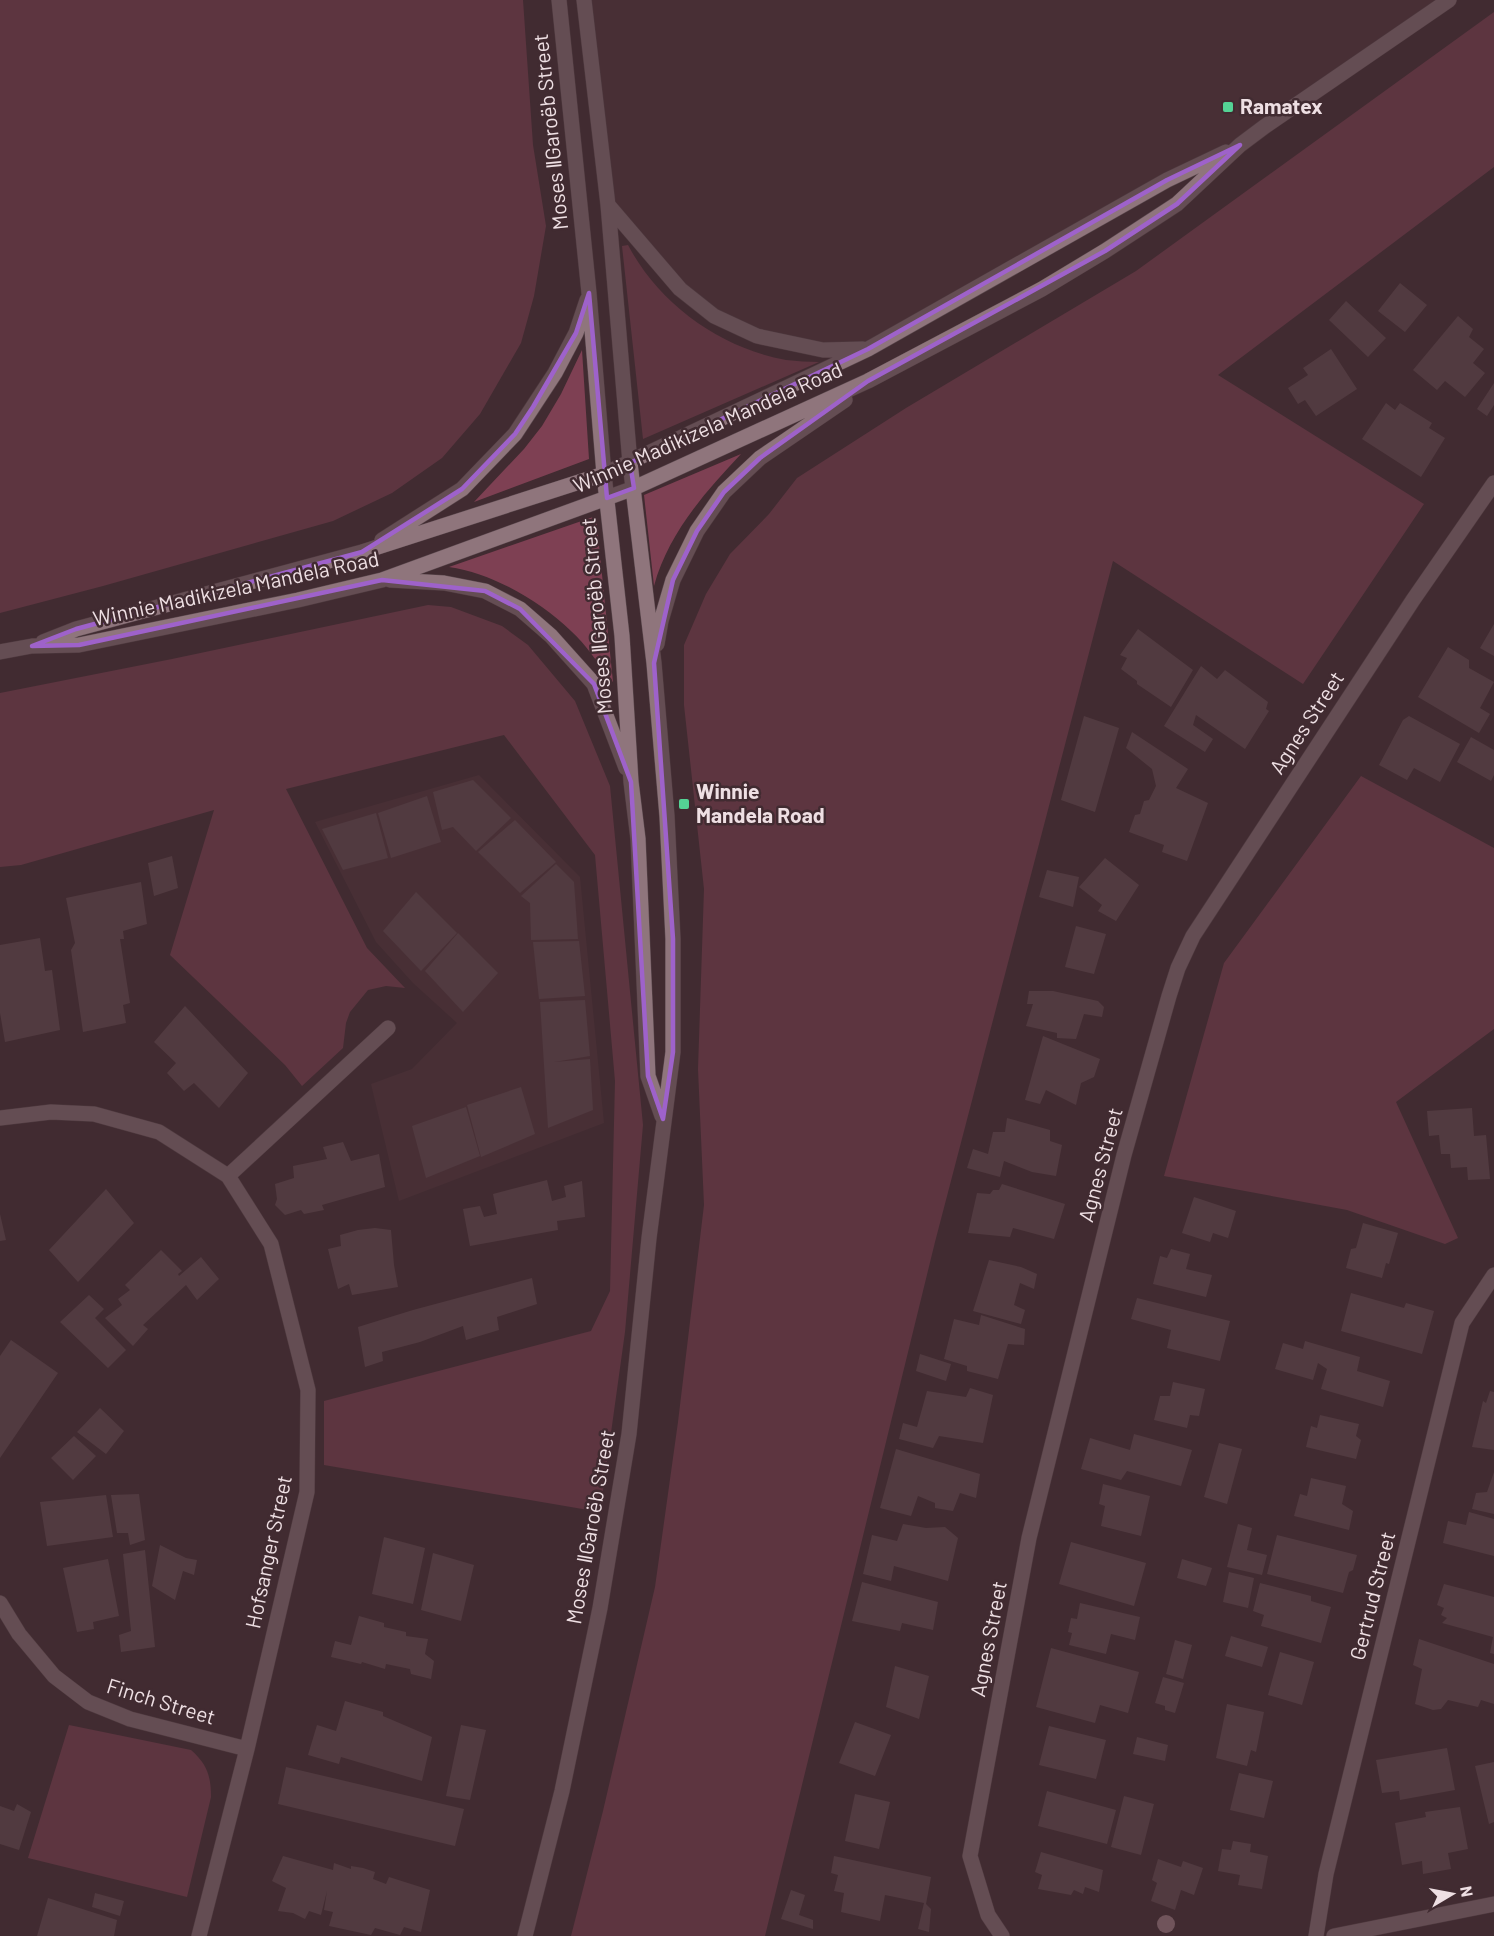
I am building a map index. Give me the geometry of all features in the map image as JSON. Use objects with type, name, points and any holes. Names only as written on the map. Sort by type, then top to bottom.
[{"type":"main road","name":"Moses ǁGaroëb Street","points":[[559,0],[589,293],[604,474],[622,636],[638,839],[648,1076],[663,1119]]},
{"type":"main road","name":"Moses ǁGaroëb Street","points":[[525,1936],[562,1791],[600,1608],[629,1434],[649,1238],[673,1052],[673,939],[667,816],[654,663],[630,463],[608,205],[584,0]]},
{"type":"main road","name":"Winnie Madikizela Mandela Road","points":[[0,652],[32,646],[79,645],[298,600],[382,580],[634,488],[868,381],[1042,289],[1177,204],[1240,145],[1264,127],[1449,0]]},
{"type":"main road","name":"Winnie Madikizela Mandela Road","points":[[32,646],[76,629],[362,552],[604,474],[868,349],[1167,180],[1240,145]]},
{"type":"main road","points":[[608,205],[680,289],[714,316],[757,336],[823,350],[868,349]]},
{"type":"main road","points":[[362,552],[462,489],[515,434],[555,373],[576,333],[589,293]]},
{"type":"main road","points":[[654,663],[661,621],[673,580],[697,531],[724,492],[760,458],[849,397],[868,381]]},
{"type":"main road","name":"Agnes Street","points":[[1002,1936],[988,1915],[970,1856],[1029,1538],[1124,1155],[1178,968],[1193,936],[1413,600],[1494,483]]},
{"type":"main road","points":[[382,580],[444,583],[485,591],[520,609],[551,636],[594,684],[632,782]]},
{"type":"main road","points":[[228,1176],[388,1028]]},
{"type":"main road","name":"Hofsanger Street","points":[[0,1118],[51,1112],[94,1114],[159,1132],[228,1176],[271,1244],[308,1390],[307,1492],[247,1749],[199,1936]]},
{"type":"main road","name":"Gertrud Street","points":[[1316,1936],[1329,1863],[1462,1323],[1494,1275]]},
{"type":"main road","name":"Finch Street","points":[[0,1603],[19,1634],[54,1676],[88,1702],[130,1719],[247,1749]]},
{"type":"main road","points":[[1334,1936],[1494,1904]]},
{"type":"highlighted area","points":[[1240,145],[1177,204],[1105,251],[868,381],[760,458],[724,492],[697,531],[673,580],[654,663],[673,939],[673,1052],[663,1119],[648,1076],[631,782],[594,684],[520,609],[485,591],[382,580],[79,645],[32,646],[76,629],[362,552],[462,489],[515,434],[533,407],[576,333],[589,293],[607,498],[634,488],[630,463],[868,349],[1167,180]]},
{"type":"shaded area","points":[[0,0],[523,0],[533,145],[546,226],[534,296],[521,343],[480,414],[442,458],[392,493],[333,521],[0,613]]},
{"type":"shaded area","points":[[584,0],[1449,0],[1264,127],[868,349],[823,350],[714,316],[608,205]]},
{"type":"shaded area","points":[[1494,12],[1494,167],[1218,375],[1424,504],[1303,684],[1113,561],[935,1242],[765,1936],[571,1936],[603,1811],[655,1587],[678,1422],[704,1205],[698,1069],[704,889],[684,705],[684,645],[706,594],[730,554],[769,514],[797,478],[906,408],[1136,271]]},
{"type":"shaded area","points":[[628,245],[656,286],[674,304],[715,334],[762,354],[786,360],[819,362],[643,439],[622,246]]},
{"type":"shaded area","points":[[582,350],[589,459],[474,502],[524,449],[542,426],[561,394]]},
{"type":"shaded area","points":[[741,454],[714,483],[678,531],[660,567],[654,586],[644,495]]},
{"type":"shaded area","points":[[596,516],[613,682],[576,636],[545,609],[515,590],[482,575],[449,567]]},
{"type":"shaded area","points":[[428,605],[451,607],[502,626],[528,645],[575,701],[610,786],[643,1125],[625,1332],[600,1512],[324,1465],[324,1401],[591,1331],[610,1291],[615,1081],[595,855],[504,735],[286,789],[367,948],[405,988],[386,986],[368,990],[350,1012],[346,1023],[343,1048],[302,1086],[285,1065],[170,955],[214,810],[21,865],[0,867],[0,693]]},
{"type":"shaded area","points":[[479,775],[580,877],[604,1123],[399,1201],[371,1084],[412,1069],[457,1023],[413,983],[376,942],[315,822]]},
{"type":"shaded area","points":[[1361,776],[1494,848],[1494,1029],[1396,1102],[1458,1238],[1445,1244],[1347,1210],[1164,1176],[1224,963]]},
{"type":"shaded area","points":[[69,1725],[191,1750],[201,1760],[209,1777],[211,1797],[187,1897],[28,1858]]},
{"type":"building","points":[[1400,283],[1427,305],[1405,332],[1378,311]]},
{"type":"building","points":[[1346,301],[1386,338],[1368,357],[1329,320]]},
{"type":"building","points":[[1458,316],[1473,329],[1469,337],[1484,349],[1473,363],[1485,373],[1465,397],[1445,381],[1437,390],[1413,370]]},
{"type":"building","points":[[1331,349],[1357,389],[1316,416],[1305,400],[1298,404],[1288,388],[1308,375],[1303,368]]},
{"type":"building","points":[[1494,383],[1494,405],[1487,416],[1477,409]]},
{"type":"building","points":[[1386,403],[1395,410],[1400,403],[1432,423],[1429,428],[1445,438],[1421,477],[1362,439]]},
{"type":"building","points":[[1494,624],[1494,656],[1480,648]]},
{"type":"building","points":[[1138,629],[1193,670],[1171,707],[1137,684],[1137,681],[1121,669],[1127,658],[1120,655]]},
{"type":"building","points":[[1448,647],[1469,660],[1469,668],[1494,682],[1480,708],[1490,714],[1479,733],[1418,697]]},
{"type":"building","points":[[1201,666],[1217,679],[1225,670],[1268,702],[1266,709],[1269,711],[1245,749],[1196,715],[1193,725],[1213,739],[1205,752],[1164,726]]},
{"type":"building","points":[[1084,716],[1119,728],[1095,812],[1061,800]]},
{"type":"building","points":[[1409,716],[1460,744],[1440,782],[1414,768],[1407,780],[1379,765],[1403,720]]},
{"type":"building","points":[[1132,732],[1188,769],[1176,788],[1208,803],[1187,861],[1162,852],[1164,845],[1129,832],[1135,815],[1140,814],[1144,801],[1149,800],[1156,786],[1152,769],[1126,748]]},
{"type":"building","points":[[1471,737],[1494,750],[1494,775],[1491,781],[1457,762]]},
{"type":"building","points":[[473,780],[511,818],[476,851],[453,827],[442,830],[433,792]]},
{"type":"building","points":[[427,796],[441,842],[391,858],[378,813]]},
{"type":"building","points":[[376,813],[388,858],[343,870],[322,829]]},
{"type":"building","points":[[515,820],[556,862],[520,893],[478,852]]},
{"type":"building","points":[[172,856],[178,888],[154,896],[148,863]]},
{"type":"building","points":[[1105,858],[1139,885],[1116,921],[1098,911],[1102,905],[1079,887]]},
{"type":"building","points":[[556,864],[574,882],[578,939],[531,940],[530,903],[521,896]]},
{"type":"building","points":[[1047,870],[1079,877],[1073,907],[1039,897]]},
{"type":"building","points":[[141,882],[147,924],[123,931],[124,939],[120,939],[130,1003],[123,1005],[126,1023],[83,1032],[71,950],[75,943],[66,898]]},
{"type":"building","points":[[416,892],[457,933],[421,971],[383,931]]},
{"type":"building","points":[[1076,926],[1106,934],[1094,974],[1065,967]]},
{"type":"building","points":[[458,933],[498,973],[463,1012],[425,971]]},
{"type":"building","points":[[40,938],[45,971],[52,970],[60,1030],[5,1042],[0,1013],[0,945]]},
{"type":"building","points":[[579,941],[585,996],[539,999],[533,942]]},
{"type":"building","points":[[1029,991],[1053,991],[1098,1001],[1104,1007],[1102,1017],[1084,1014],[1076,1039],[1057,1038],[1057,1033],[1026,1026],[1033,1004],[1027,1004]]},
{"type":"building","points":[[585,1000],[590,1056],[554,1062],[590,1059],[593,1110],[548,1128],[540,1002]]},
{"type":"building","points":[[185,1006],[248,1073],[219,1108],[194,1083],[184,1091],[167,1073],[176,1063],[154,1042]]},
{"type":"building","points":[[1043,1036],[1100,1059],[1094,1077],[1081,1083],[1076,1105],[1046,1090],[1040,1104],[1025,1100]]},
{"type":"building","points":[[521,1087],[535,1134],[481,1157],[467,1105]]},
{"type":"building","points":[[466,1107],[480,1156],[426,1178],[412,1126]]},
{"type":"building","points":[[1472,1108],[1474,1136],[1486,1135],[1490,1179],[1468,1180],[1467,1167],[1451,1168],[1450,1154],[1441,1154],[1439,1135],[1429,1136],[1427,1111]]},
{"type":"building","points":[[1007,1118],[1050,1130],[1050,1141],[1062,1145],[1056,1176],[1032,1172],[1004,1161],[1000,1177],[967,1168],[973,1149],[988,1154],[993,1132],[1005,1132]]},
{"type":"building","points":[[343,1142],[351,1161],[379,1154],[385,1187],[322,1205],[324,1210],[304,1214],[301,1210],[285,1215],[275,1205],[277,1199],[275,1184],[294,1178],[293,1166],[327,1159],[323,1147]]},
{"type":"building","points":[[547,1180],[552,1201],[566,1197],[564,1186],[582,1181],[585,1217],[557,1221],[558,1230],[470,1246],[463,1209],[480,1206],[484,1217],[497,1214],[493,1194]]},
{"type":"building","points":[[1002,1184],[1065,1204],[1054,1239],[1013,1228],[1010,1237],[968,1233],[977,1193],[990,1194],[993,1190],[999,1190]]},
{"type":"building","points":[[106,1189],[134,1223],[78,1282],[49,1250]]},
{"type":"building","points":[[1194,1197],[1236,1211],[1228,1238],[1213,1233],[1210,1242],[1182,1233]]},
{"type":"building","points":[[0,1214],[6,1240],[0,1241]]},
{"type":"building","points":[[1363,1223],[1398,1233],[1389,1264],[1386,1263],[1382,1278],[1346,1268],[1351,1249],[1356,1248]]},
{"type":"building","points":[[375,1228],[391,1230],[398,1287],[352,1295],[349,1284],[338,1289],[328,1249],[341,1246],[340,1235]]},
{"type":"building","points":[[1171,1249],[1190,1254],[1186,1269],[1212,1275],[1206,1297],[1153,1284],[1160,1256],[1167,1258]]},
{"type":"building","points":[[161,1250],[182,1271],[178,1274],[179,1276],[201,1257],[219,1279],[197,1300],[186,1285],[143,1325],[148,1329],[133,1346],[105,1318],[122,1305],[118,1299],[130,1290],[125,1285]]},
{"type":"building","points":[[989,1260],[1021,1267],[1037,1274],[1034,1289],[1020,1283],[1014,1305],[1025,1310],[1021,1324],[973,1311]]},
{"type":"building","points":[[532,1278],[537,1304],[497,1317],[499,1330],[466,1340],[463,1326],[420,1342],[382,1352],[383,1361],[365,1367],[358,1327]]},
{"type":"building","points":[[1351,1293],[1404,1308],[1406,1303],[1434,1311],[1422,1354],[1341,1331]]},
{"type":"building","points":[[89,1295],[104,1309],[95,1318],[126,1350],[108,1368],[60,1322]]},
{"type":"building","points":[[1137,1298],[1230,1321],[1220,1361],[1167,1348],[1171,1330],[1131,1319]]},
{"type":"building","points":[[981,1315],[1025,1329],[1024,1345],[1008,1344],[998,1379],[967,1371],[967,1366],[944,1359],[954,1319],[979,1325]]},
{"type":"building","points":[[11,1340],[58,1373],[0,1458],[0,1356]]},
{"type":"building","points":[[1305,1341],[1360,1357],[1357,1371],[1390,1381],[1383,1407],[1321,1389],[1327,1369],[1318,1363],[1313,1380],[1275,1369],[1283,1343],[1303,1349]]},
{"type":"building","points":[[920,1354],[951,1364],[946,1381],[916,1371]]},
{"type":"building","points":[[1173,1382],[1205,1389],[1199,1416],[1190,1415],[1187,1428],[1154,1420],[1160,1396],[1170,1396]]},
{"type":"building","points":[[970,1388],[993,1395],[983,1443],[939,1436],[933,1448],[899,1439],[903,1423],[917,1427],[927,1391],[966,1397]]},
{"type":"building","points":[[1490,1391],[1494,1392],[1494,1450],[1472,1447],[1483,1401],[1486,1403]]},
{"type":"building","points":[[100,1408],[124,1431],[106,1454],[77,1432]]},
{"type":"building","points":[[1320,1415],[1359,1424],[1356,1436],[1361,1440],[1356,1459],[1306,1447],[1311,1426],[1317,1428]]},
{"type":"building","points":[[1134,1434],[1192,1450],[1181,1486],[1127,1471],[1121,1480],[1081,1469],[1090,1438],[1130,1450]]},
{"type":"building","points":[[74,1436],[96,1456],[73,1480],[51,1458]]},
{"type":"building","points":[[1219,1443],[1242,1449],[1227,1504],[1204,1497]]},
{"type":"building","points":[[896,1449],[980,1474],[976,1498],[960,1493],[953,1511],[935,1508],[935,1503],[918,1496],[911,1516],[880,1508]]},
{"type":"building","points":[[1494,1472],[1494,1514],[1472,1509],[1476,1493],[1487,1492]]},
{"type":"building","points":[[1311,1478],[1346,1486],[1342,1504],[1353,1511],[1349,1530],[1294,1516],[1300,1494],[1307,1496]]},
{"type":"building","points":[[1103,1484],[1150,1496],[1141,1536],[1101,1526],[1105,1506],[1099,1504]]},
{"type":"building","points":[[139,1494],[145,1540],[130,1545],[128,1533],[117,1533],[111,1495]]},
{"type":"building","points":[[106,1495],[113,1537],[47,1546],[40,1502]]},
{"type":"building","points":[[1469,1512],[1494,1519],[1494,1556],[1443,1543],[1448,1521],[1466,1525]]},
{"type":"building","points":[[903,1524],[926,1528],[945,1527],[958,1538],[948,1581],[894,1566],[891,1581],[863,1574],[872,1535],[897,1541]]},
{"type":"building","points":[[1238,1524],[1252,1528],[1247,1550],[1267,1555],[1262,1575],[1227,1567]]},
{"type":"building","points":[[1277,1535],[1357,1555],[1343,1593],[1267,1574]]},
{"type":"building","points":[[384,1537],[425,1548],[413,1604],[372,1594]]},
{"type":"building","points":[[1071,1542],[1146,1563],[1134,1606],[1059,1584]]},
{"type":"building","points":[[160,1545],[186,1558],[197,1560],[194,1575],[183,1571],[175,1600],[152,1586]]},
{"type":"building","points":[[145,1550],[155,1647],[121,1652],[119,1635],[131,1631],[123,1554]]},
{"type":"building","points":[[433,1553],[474,1565],[461,1621],[421,1610]]},
{"type":"building","points":[[108,1559],[119,1616],[93,1622],[94,1629],[77,1632],[63,1568]]},
{"type":"building","points":[[1182,1559],[1212,1568],[1206,1586],[1177,1578]]},
{"type":"building","points":[[1229,1572],[1254,1578],[1248,1608],[1223,1602]]},
{"type":"building","points":[[862,1582],[938,1602],[933,1630],[902,1623],[900,1631],[852,1621]]},
{"type":"building","points":[[1260,1583],[1311,1596],[1311,1601],[1331,1607],[1321,1643],[1261,1626],[1264,1615],[1253,1611]]},
{"type":"building","points":[[1444,1584],[1494,1597],[1494,1654],[1490,1653],[1493,1637],[1442,1623],[1447,1618],[1441,1615],[1444,1608],[1437,1605]]},
{"type":"building","points":[[1080,1603],[1140,1617],[1135,1640],[1111,1634],[1106,1654],[1069,1645],[1072,1633],[1068,1632],[1071,1618],[1077,1619]]},
{"type":"building","points":[[359,1616],[384,1623],[384,1627],[406,1632],[406,1636],[428,1639],[425,1654],[434,1661],[431,1679],[411,1674],[410,1669],[386,1664],[385,1669],[362,1662],[361,1664],[331,1657],[335,1641],[351,1645]]},
{"type":"building","points":[[1231,1636],[1268,1647],[1262,1667],[1225,1656]]},
{"type":"building","points":[[1419,1639],[1494,1664],[1494,1704],[1481,1700],[1478,1707],[1448,1700],[1441,1709],[1433,1710],[1415,1704],[1422,1669],[1413,1665]]},
{"type":"building","points":[[1175,1640],[1192,1645],[1183,1679],[1166,1674]]},
{"type":"building","points":[[1051,1648],[1139,1672],[1128,1713],[1100,1705],[1095,1723],[1036,1707]]},
{"type":"building","points":[[1280,1652],[1314,1662],[1302,1705],[1268,1695]]},
{"type":"building","points":[[895,1666],[929,1676],[919,1719],[886,1707]]},
{"type":"building","points":[[1163,1677],[1184,1683],[1175,1713],[1155,1703]]},
{"type":"building","points":[[345,1701],[383,1712],[383,1716],[432,1737],[422,1781],[341,1757],[339,1764],[308,1755],[317,1725],[336,1731]]},
{"type":"building","points":[[1227,1704],[1264,1712],[1256,1752],[1251,1750],[1247,1766],[1216,1758]]},
{"type":"building","points":[[855,1722],[891,1735],[875,1776],[839,1763]]},
{"type":"building","points":[[461,1725],[486,1730],[470,1800],[446,1796]]},
{"type":"building","points":[[1049,1726],[1106,1740],[1096,1779],[1039,1765]]},
{"type":"building","points":[[1137,1737],[1168,1745],[1165,1761],[1133,1754]]},
{"type":"building","points":[[1447,1748],[1455,1790],[1400,1800],[1399,1791],[1382,1793],[1376,1760]]},
{"type":"building","points":[[1494,1762],[1494,1822],[1489,1824],[1475,1766]]},
{"type":"building","points":[[286,1767],[464,1809],[455,1846],[278,1804]]},
{"type":"building","points":[[1239,1773],[1273,1781],[1264,1818],[1230,1810]]},
{"type":"building","points":[[1047,1791],[1116,1810],[1107,1844],[1038,1826]]},
{"type":"building","points":[[855,1794],[890,1802],[879,1849],[845,1841]]},
{"type":"building","points":[[1124,1796],[1154,1804],[1141,1855],[1111,1847]]},
{"type":"building","points":[[17,1804],[31,1812],[19,1850],[0,1844],[0,1806],[14,1811]]},
{"type":"building","points":[[1460,1807],[1468,1849],[1448,1853],[1451,1869],[1423,1874],[1422,1861],[1402,1865],[1395,1823],[1426,1817],[1425,1812]]},
{"type":"building","points":[[1233,1841],[1251,1844],[1250,1852],[1268,1856],[1262,1889],[1238,1885],[1240,1875],[1218,1871],[1222,1849],[1231,1850]]},
{"type":"building","points":[[1041,1852],[1103,1870],[1099,1892],[1085,1887],[1083,1894],[1074,1890],[1071,1895],[1038,1889],[1042,1875],[1035,1872]]},
{"type":"building","points":[[283,1856],[333,1870],[334,1863],[351,1869],[351,1866],[363,1868],[375,1872],[373,1879],[386,1884],[389,1877],[430,1890],[421,1932],[404,1927],[400,1935],[375,1928],[371,1935],[329,1926],[333,1912],[324,1910],[327,1891],[321,1915],[309,1911],[305,1919],[293,1913],[278,1911],[286,1888],[272,1881]]},
{"type":"building","points":[[834,1856],[931,1877],[926,1904],[931,1909],[929,1932],[918,1929],[924,1903],[885,1895],[880,1921],[841,1912],[844,1893],[834,1891],[838,1875],[831,1873]]},
{"type":"building","points":[[1158,1859],[1181,1867],[1183,1861],[1203,1868],[1194,1895],[1181,1890],[1175,1910],[1151,1901],[1157,1883],[1152,1880]]},
{"type":"building","points":[[791,1890],[805,1895],[799,1915],[813,1920],[813,1929],[781,1919]]},
{"type":"building","points":[[95,1893],[124,1901],[120,1916],[92,1907]]},
{"type":"building","points":[[48,1898],[117,1920],[114,1936],[37,1936]]},
{"type":"place","name":"Ramatex","points":[[1228,107]]},
{"type":"place","name":"Winnie Mandela Road","points":[[684,804]]}]
